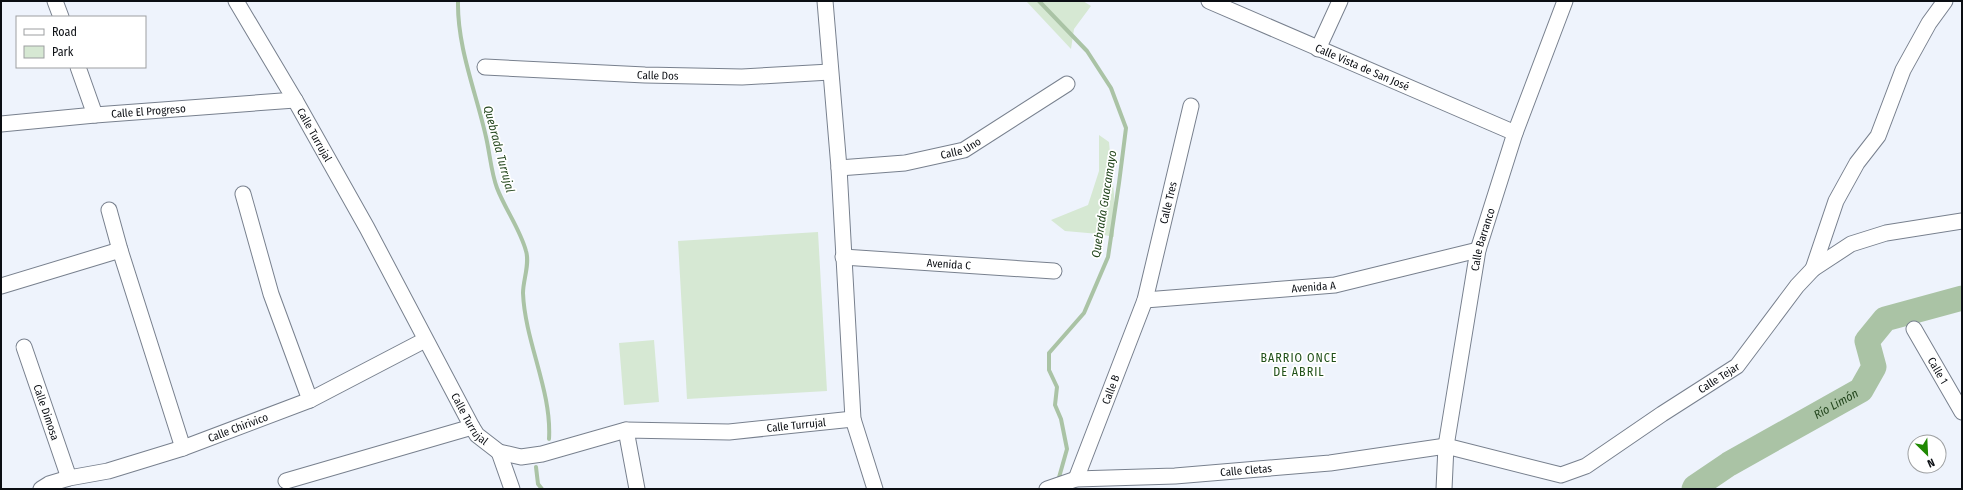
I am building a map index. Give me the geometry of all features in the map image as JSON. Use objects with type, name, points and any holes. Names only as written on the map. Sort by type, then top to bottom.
[{"type":"street","points":[[55,1],[61,16]]},
{"type":"street","name":"Calle Turrujal","points":[[236,1],[295,100],[367,228],[472,427],[477,435],[499,452],[521,457],[542,454],[626,430],[729,432],[853,419]]},
{"type":"street","points":[[825,1],[838,168],[853,419],[875,489]]},
{"type":"street","name":"Calle Vista de San José","points":[[1209,1],[1515,133]]},
{"type":"street","points":[[1318,49],[1340,1]]},
{"type":"street","name":"Calle Barranco","points":[[1444,489],[1446,446],[1478,250],[1515,133],[1565,1]]},
{"type":"street","points":[[1813,269],[1836,201],[1857,163],[1878,136],[1903,70],[1929,23],[1945,1]]},
{"type":"street","name":"Calle Dos","points":[[485,67],[645,75],[742,77],[830,72]]},
{"type":"street","points":[[78,68],[95,115]]},
{"type":"street","name":"Calle Uno","points":[[838,168],[905,163],[964,150],[1067,84]]},
{"type":"street","name":"Calle El Progreso","points":[[1,124],[95,115],[295,100]]},
{"type":"street","name":"Calle Tres","points":[[1145,300],[1191,106]]},
{"type":"street","points":[[243,194],[271,294],[310,400]]},
{"type":"street","points":[[109,210],[120,250],[183,448]]},
{"type":"street","name":"Calle Tejar","points":[[1446,446],[1561,475],[1586,466],[1662,414],[1737,366],[1797,286],[1813,269],[1851,244],[1886,233],[1962,221]]},
{"type":"street","points":[[1,286],[120,250]]},
{"type":"street","name":"Avenida A","points":[[1145,300],[1335,285],[1478,250]]},
{"type":"street","name":"Avenida C","points":[[843,256],[1054,271]]},
{"type":"street","name":"Calle B","points":[[1076,478],[1145,300]]},
{"type":"street","name":"Calle 1","points":[[1914,329],[1962,412]]},
{"type":"street","name":"Calle Chirivico","points":[[41,489],[49,484],[69,478],[108,471],[183,448],[310,400],[425,340]]},
{"type":"street","name":"Calle Dimosa","points":[[24,347],[69,478]]},
{"type":"street","points":[[286,481],[472,427]]},
{"type":"street","points":[[626,430],[637,489]]},
{"type":"street","name":"Calle Cletas","points":[[1047,489],[1076,478],[1175,476],[1322,464],[1446,446]]},
{"type":"street","points":[[499,452],[512,489]]},
{"type":"green space","points":[[1026,1],[1083,1],[1091,6],[1074,29],[1071,49]]},
{"type":"green space","points":[[1099,135],[1109,142],[1114,194],[1114,237],[1065,231],[1051,220],[1088,205],[1099,171]]},
{"type":"green space","points":[[818,232],[827,391],[687,399],[678,241]]},
{"type":"green space","points":[[654,340],[659,402],[624,405],[619,343]]},
{"type":"waterway","name":"Quebrada Turrujal","points":[[458,1],[464,52],[482,120],[495,182],[526,251],[527,267],[523,288],[525,311],[528,330],[543,385],[549,421],[549,439]]},
{"type":"waterway","name":"Quebrada Guacamayo","points":[[1039,1],[1087,51],[1111,88],[1126,128],[1108,257],[1084,313],[1049,353],[1049,370],[1057,387],[1055,405],[1061,419],[1067,449],[1058,481]]},
{"type":"waterway","name":"Río Limón","points":[[1694,489],[1729,464],[1861,390],[1874,367],[1867,341],[1885,319],[1962,298]]},
{"type":"waterway","name":"Quebrada Turrujal","points":[[536,467],[538,484],[542,489]]},
{"type":"district","name":"BARRIO ONCE DE ABRIL","points":[[1299,365]]}]
